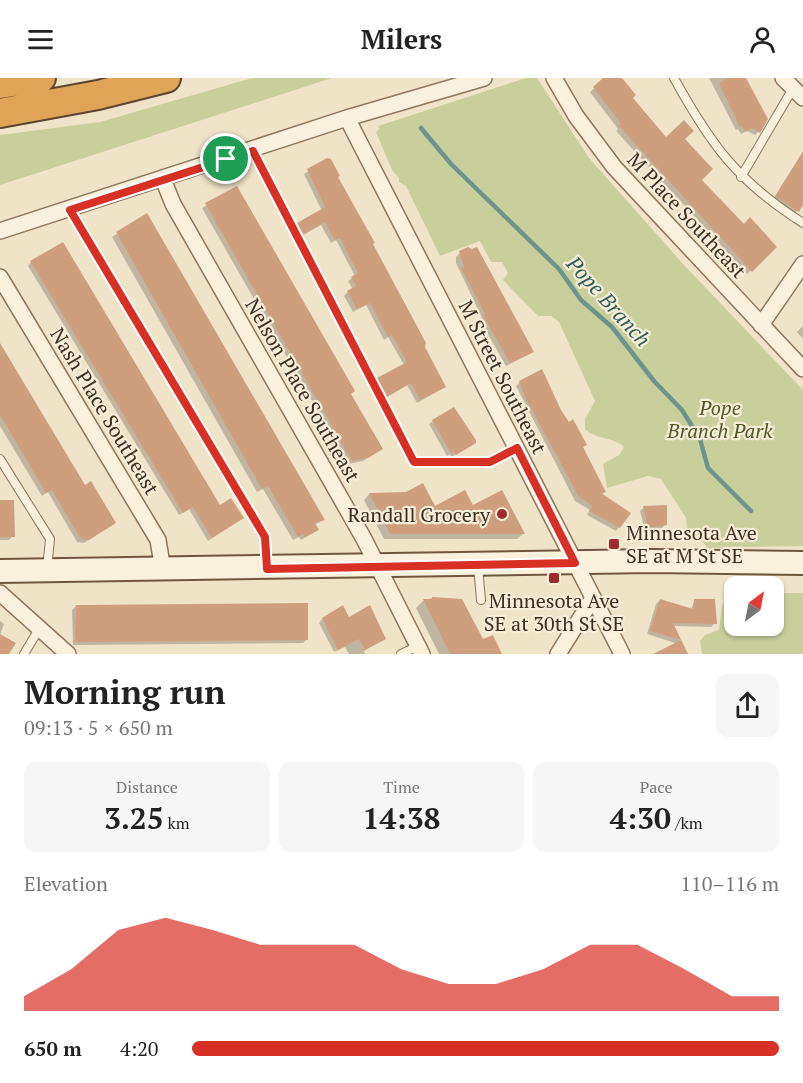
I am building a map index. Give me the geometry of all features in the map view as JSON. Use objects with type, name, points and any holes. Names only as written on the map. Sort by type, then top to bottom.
[{"type":"highway","points":[[0,84],[41,78]]},
{"type":"highway","points":[[0,113],[98,95],[166,78]]},
{"type":"main road","points":[[0,571],[267,569],[651,561],[803,563]]},
{"type":"street","points":[[0,231],[253,151],[347,118],[484,78]]},
{"type":"street","name":"M Place Southeast","points":[[554,78],[576,116],[614,167],[803,369]]},
{"type":"street","name":"M Street Southeast","points":[[347,118],[622,654]]},
{"type":"street","name":"Nelson Place Southeast","points":[[163,179],[173,204],[379,566],[420,650]]},
{"type":"street","points":[[761,325],[801,271]]},
{"type":"street","name":"Nash Place Southeast","points":[[0,277],[158,540],[163,557],[163,570]]},
{"type":"street","points":[[0,593],[68,654]]},
{"type":"street","points":[[558,654],[593,598]]},
{"type":"lane","points":[[674,78],[700,125],[741,177],[769,201],[803,223]]},
{"type":"lane","points":[[741,177],[793,88]]},
{"type":"lane","points":[[253,151],[414,462],[490,462],[517,448]]},
{"type":"lane","points":[[70,210],[265,537],[267,569]]},
{"type":"lane","points":[[0,459],[50,539],[47,571]]},
{"type":"lane","points":[[478,565],[481,600]]},
{"type":"lane","points":[[24,654],[39,629]]},
{"type":"lane","points":[[401,654],[420,650]]},
{"type":"green space","points":[[252,78],[332,78],[0,185],[0,135],[100,122]]},
{"type":"green space","name":"Pope Branch Park","points":[[526,78],[537,78],[589,158],[684,265],[803,390],[803,546],[707,548],[700,537],[688,536],[686,518],[661,479],[648,476],[607,488],[603,464],[619,455],[624,447],[585,429],[585,419],[595,401],[559,322],[551,316],[538,316],[503,280],[508,273],[502,262],[491,262],[480,241],[440,256],[406,186],[399,182],[399,178],[392,170],[376,132],[379,129],[378,126]]},
{"type":"green space","points":[[784,593],[803,593],[803,654],[702,654],[700,641],[705,635],[719,630],[724,603],[724,636],[784,636]]},
{"type":"building","points":[[603,78],[622,78],[636,95],[633,98],[666,137],[684,120],[694,131],[685,139],[713,169],[702,180],[744,224],[750,217],[777,247],[752,272],[619,126],[621,124],[593,87]]},
{"type":"building","points":[[728,78],[746,78],[768,119],[760,133],[752,128],[745,132],[742,126],[740,127],[719,83]]},
{"type":"building","points":[[803,152],[803,205],[799,212],[775,196]]},
{"type":"building","points":[[327,158],[331,159],[340,176],[338,177],[375,243],[373,244],[426,343],[425,347],[446,387],[420,400],[411,383],[387,397],[377,378],[407,362],[392,335],[388,337],[370,303],[357,309],[347,291],[356,286],[351,277],[358,273],[340,238],[335,240],[325,222],[303,234],[297,223],[325,207],[307,169]]},
{"type":"building","points":[[237,186],[355,391],[351,394],[383,449],[368,458],[352,461],[205,203]]},
{"type":"building","points":[[147,213],[325,520],[315,523],[319,530],[305,537],[303,534],[298,537],[268,486],[262,489],[116,232]]},
{"type":"building","points":[[63,242],[220,505],[231,498],[244,518],[212,538],[193,507],[183,513],[30,261]]},
{"type":"building","points":[[468,247],[472,249],[477,247],[534,352],[510,363],[483,315],[485,314],[461,268],[464,267],[459,251]]},
{"type":"building","points":[[0,343],[85,485],[91,481],[116,523],[89,540],[81,539],[52,490],[46,493],[0,415]]},
{"type":"building","points":[[542,369],[561,410],[569,422],[573,419],[587,445],[583,447],[606,492],[601,493],[631,513],[620,528],[589,511],[593,506],[579,497],[525,397],[519,381]]},
{"type":"building","points":[[454,407],[476,440],[476,443],[456,455],[454,452],[451,453],[432,420]]},
{"type":"building","points":[[423,483],[435,506],[465,490],[473,505],[502,490],[525,534],[390,534],[369,493],[406,492]]},
{"type":"building","points":[[0,500],[14,500],[15,537],[0,537]]},
{"type":"building","points":[[667,505],[667,525],[648,528],[643,506]]},
{"type":"building","points":[[432,597],[462,599],[483,639],[493,635],[502,654],[450,654],[423,599],[432,599]]},
{"type":"building","points":[[660,599],[693,609],[694,599],[715,599],[717,624],[673,623],[688,654],[653,654],[681,640],[650,631]]},
{"type":"building","points":[[308,603],[308,640],[76,642],[76,605]]},
{"type":"building","points":[[343,605],[349,617],[370,605],[386,639],[365,650],[359,639],[338,650],[322,618]]},
{"type":"building","points":[[0,634],[16,643],[9,654],[0,654]]},
{"type":"waterway","name":"Pope Branch","points":[[421,128],[451,164],[559,269],[581,300],[612,327],[654,381],[682,410],[700,439],[708,468],[751,511]]},
{"type":"place","name":"Randall Grocery","points":[[502,514]]},
{"type":"place","name":"Minnesota Ave SE at M St SE","points":[[614,544]]},
{"type":"place","name":"Minnesota Ave SE at 30th St SE","points":[[554,578]]},
{"type":"route","points":[[253,151],[414,462],[490,462],[517,448],[575,563],[267,569],[265,537],[70,210],[226,159],[253,151]]}]
